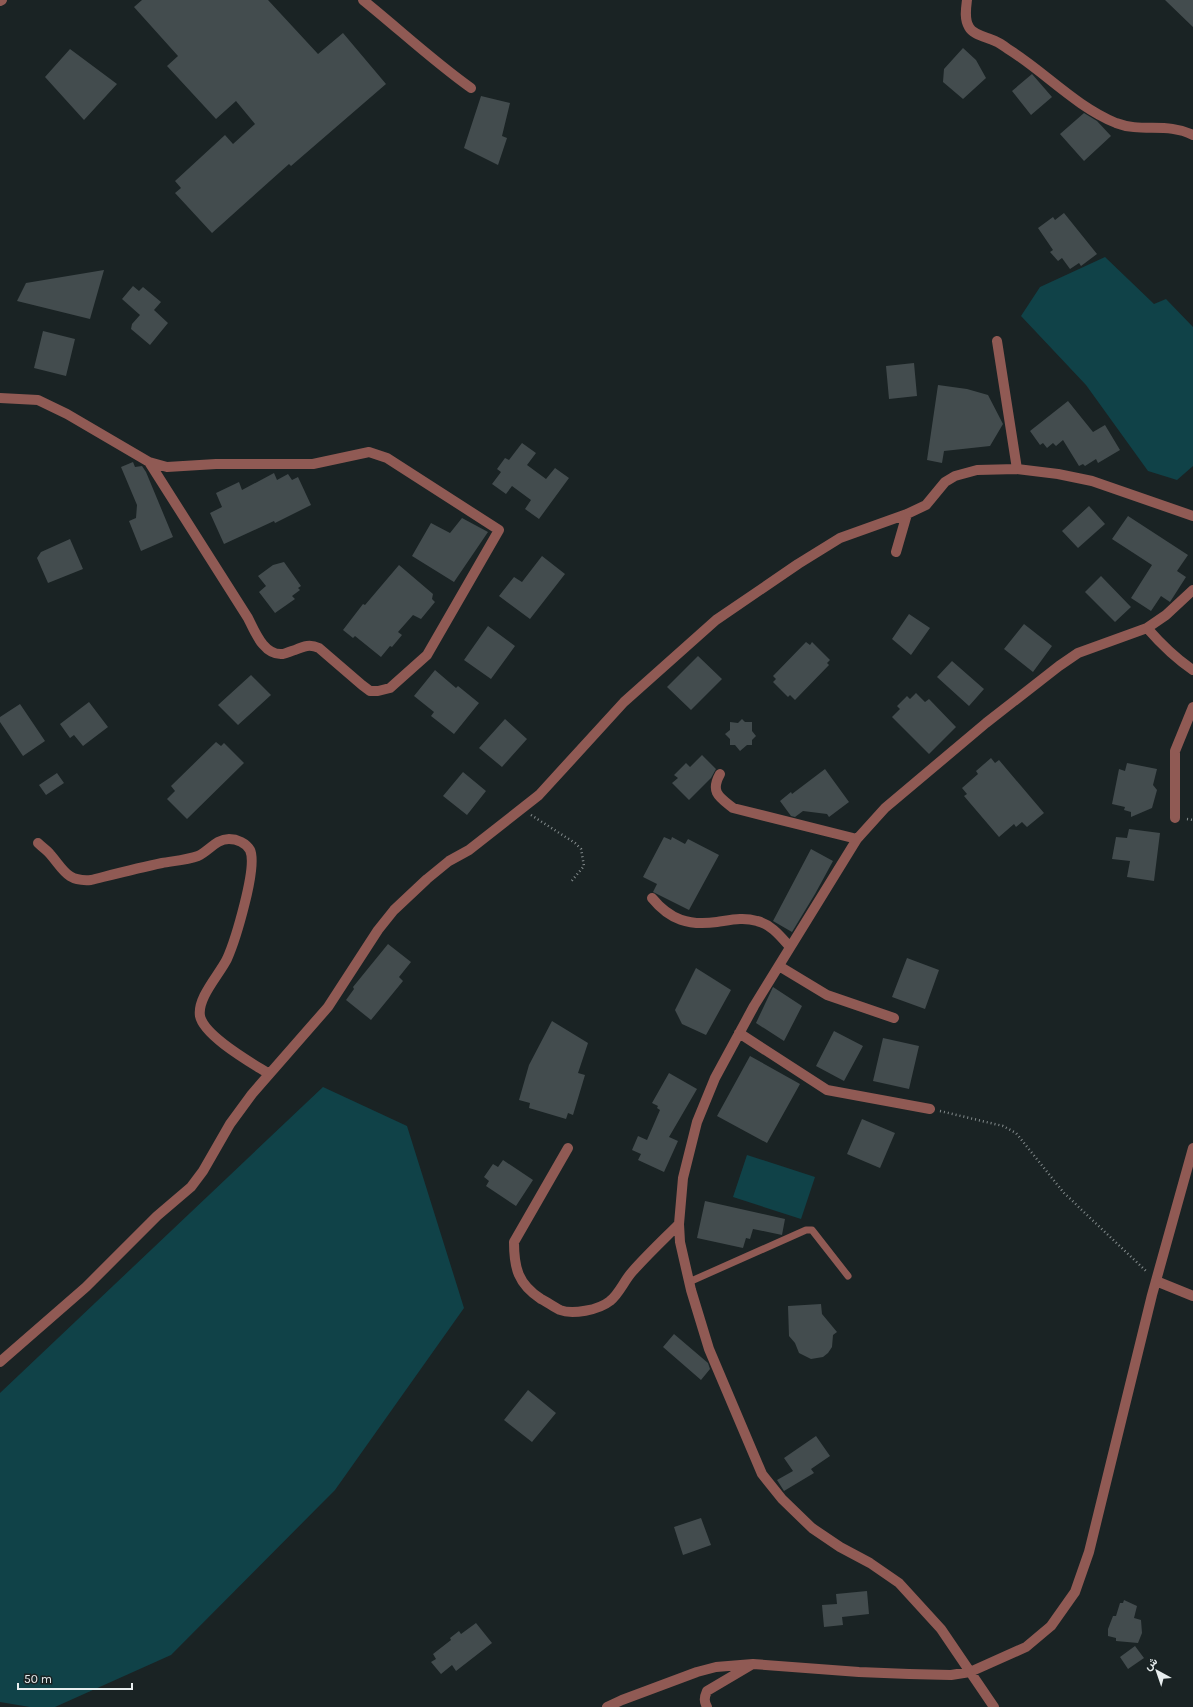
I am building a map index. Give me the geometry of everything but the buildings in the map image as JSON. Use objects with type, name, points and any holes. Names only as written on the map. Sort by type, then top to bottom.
[{"type":"street","points":[[363,0],[398,28],[430,57],[471,88]]},
{"type":"street","points":[[967,0],[966,20],[968,27],[972,31],[995,41],[1017,54],[1052,82],[1095,112],[1116,123],[1131,128],[1171,128],[1183,130],[1193,135]]},
{"type":"street","points":[[997,340],[1017,469]]},
{"type":"street","points":[[0,398],[38,400],[67,414],[149,462],[167,467],[216,464],[313,464],[369,452],[387,458],[499,530],[427,655],[390,688],[370,691],[319,648],[312,645],[304,646],[283,654],[274,652],[265,646],[258,638],[248,618],[149,462]]},
{"type":"street","points":[[0,1362],[86,1287],[157,1216],[191,1187],[203,1171],[230,1124],[252,1094],[328,1007],[378,930],[394,910],[449,861],[468,850],[539,795],[624,702],[716,620],[798,564],[840,538],[906,514],[926,505],[945,482],[955,476],[978,470],[1017,469],[1058,474],[1092,481],[1193,516]]},
{"type":"street","points":[[896,552],[906,514]]},
{"type":"street","points":[[994,1707],[941,1629],[899,1583],[870,1563],[840,1547],[812,1528],[782,1499],[762,1474],[709,1349],[689,1282],[680,1242],[679,1224],[683,1178],[697,1122],[715,1078],[739,1033],[790,947],[857,839],[885,808],[986,723],[1059,666],[1078,653],[1147,628],[1166,615],[1193,590]]},
{"type":"street","points":[[1147,628],[1160,644],[1182,663],[1193,670]]},
{"type":"street","points":[[1175,818],[1175,751],[1193,707]]},
{"type":"street","points":[[720,774],[716,782],[716,791],[720,797],[733,808],[857,839]]},
{"type":"street","points":[[38,843],[50,853],[60,867],[72,878],[81,880],[91,880],[197,856],[216,843],[228,839],[237,840],[245,844],[250,851],[252,862],[246,899],[227,959],[201,1004],[200,1015],[202,1022],[230,1049],[269,1074]]},
{"type":"street","points":[[652,898],[661,909],[678,919],[697,924],[737,918],[758,921],[776,931],[790,947]]},
{"type":"street","points":[[779,966],[827,995],[894,1018]]},
{"type":"street","points":[[739,1033],[827,1090],[930,1109]]},
{"type":"street","points":[[568,1148],[514,1242],[514,1260],[518,1276],[529,1290],[540,1298],[561,1310],[580,1311],[598,1308],[610,1301],[630,1274],[679,1224]]},
{"type":"street","points":[[607,1707],[697,1672],[716,1667],[753,1664],[859,1672],[909,1674],[951,1674],[970,1672],[1026,1647],[1051,1626],[1075,1592],[1089,1552],[1156,1281],[1193,1148]]},
{"type":"street","points":[[1156,1281],[1193,1296]]},
{"type":"street","points":[[707,1707],[704,1702],[704,1696],[707,1691],[753,1664]]},
{"type":"lane","points":[[689,1282],[806,1230],[812,1230],[848,1276]]},
{"type":"path","points":[[521,809],[575,843],[581,849],[584,866],[570,883]]},
{"type":"path","points":[[930,1109],[1003,1126],[1016,1133],[1064,1193],[1156,1281]]},
{"type":"shaded area","points":[[1105,257],[1154,304],[1166,299],[1193,327],[1193,466],[1177,480],[1148,471],[1086,385],[1021,316],[1040,287]]},
{"type":"shaded area","points":[[323,1087],[407,1126],[464,1308],[335,1490],[171,1655],[55,1707],[30,1707],[0,1702],[0,1393]]},
{"type":"shaded area","points":[[747,1155],[815,1177],[801,1219],[733,1197]]}]
